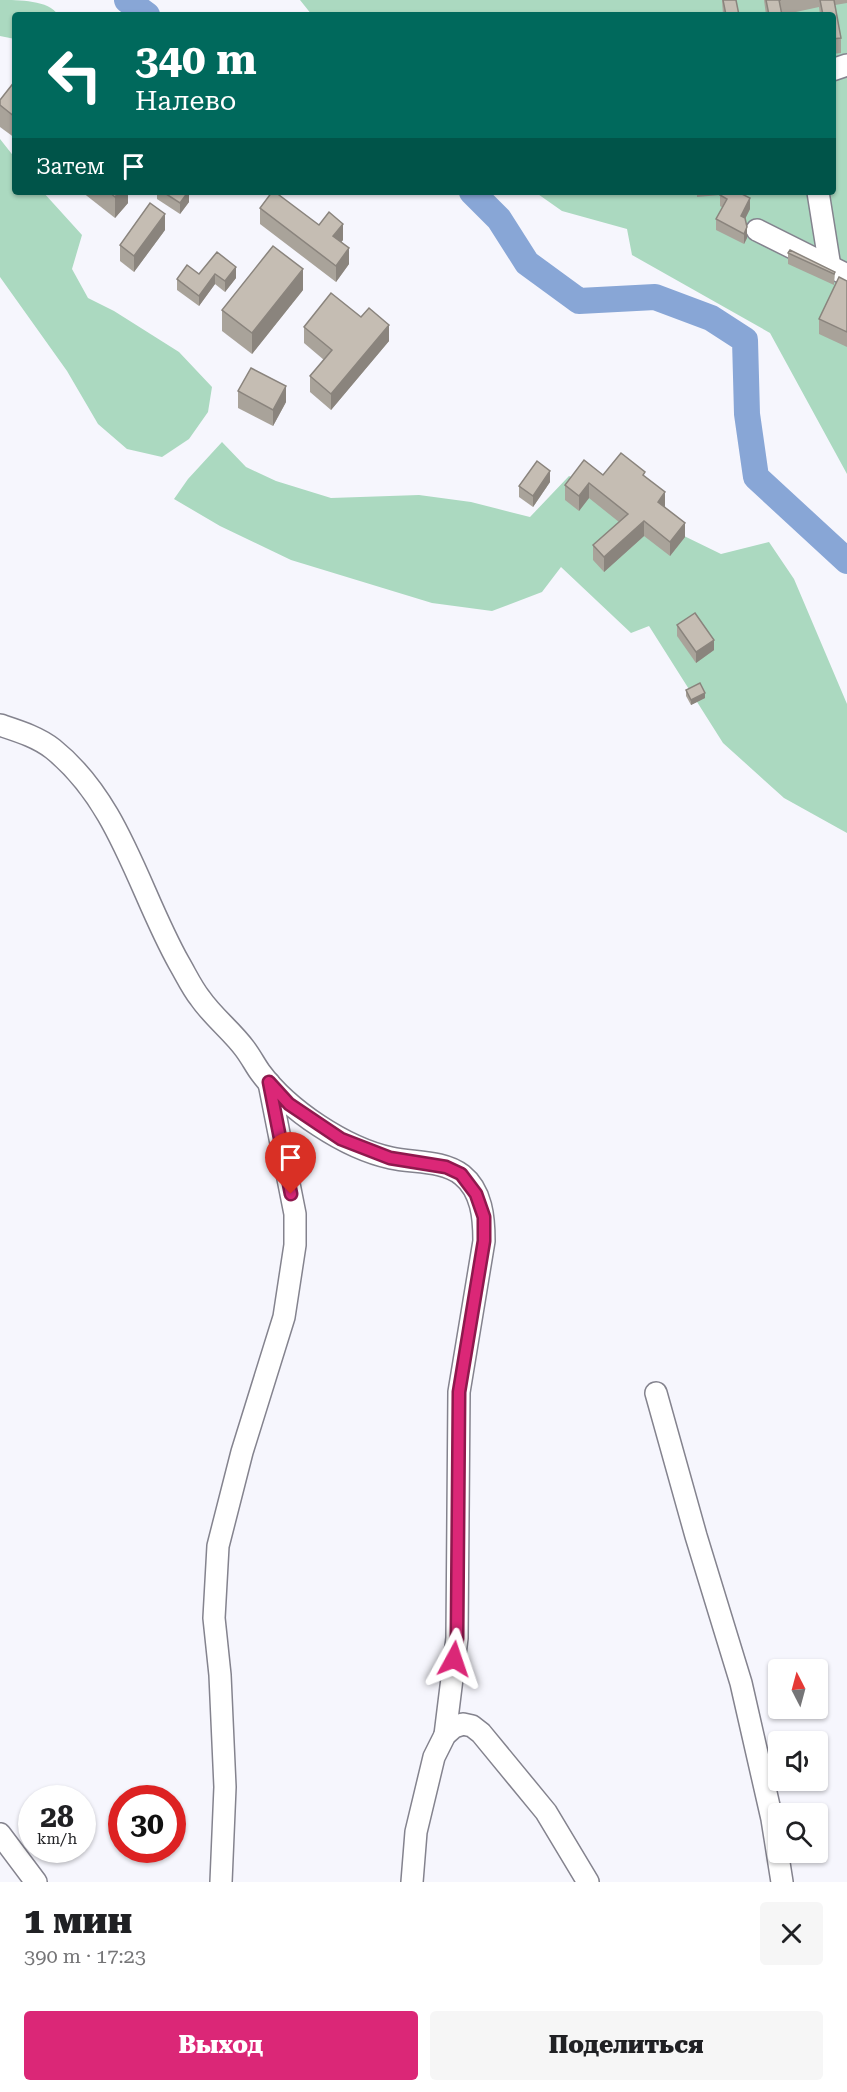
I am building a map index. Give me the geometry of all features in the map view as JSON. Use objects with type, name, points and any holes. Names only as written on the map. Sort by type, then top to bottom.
[{"type":"street","points":[[819,195],[839,271]]},
{"type":"street","points":[[757,231],[839,271]]},
{"type":"street","points":[[0,725],[31,736],[53,749],[80,776],[105,808],[178,962],[200,998],[289,1104],[341,1139],[390,1158],[446,1167],[461,1174],[476,1194],[484,1217],[484,1241],[459,1392],[457,1638],[445,1735],[434,1757],[416,1832],[412,1882]]},
{"type":"street","points":[[221,1882],[225,1787],[220,1675],[214,1618],[218,1546],[242,1452],[284,1317],[295,1245],[295,1214],[269,1082]]},
{"type":"street","points":[[656,1393],[696,1536],[741,1683],[772,1819],[782,1882]]},
{"type":"street","points":[[445,1735],[454,1727],[463,1724],[472,1725],[481,1733],[546,1812],[588,1882]]},
{"type":"street","points":[[0,1834],[36,1882]]},
{"type":"green space","points":[[0,0],[41,4],[56,12],[12,12],[12,38],[0,36]]},
{"type":"green space","points":[[300,0],[847,0],[847,474],[770,333],[632,255],[627,229],[562,211],[539,195],[836,195],[836,12],[310,12]]},
{"type":"green space","points":[[0,139],[12,154],[12,195],[46,195],[82,235],[72,269],[88,298],[114,311],[179,352],[212,387],[208,412],[189,439],[162,457],[127,449],[98,424],[67,371],[0,277]]},
{"type":"green space","points":[[222,442],[246,467],[276,481],[331,498],[419,495],[471,502],[530,517],[569,476],[619,495],[643,516],[721,554],[769,542],[794,579],[847,704],[847,833],[784,798],[723,743],[649,626],[631,633],[561,567],[542,592],[492,611],[432,603],[291,560],[220,526],[174,499],[188,479]]},
{"type":"building","points":[[723,0],[736,0],[738,12],[725,12]]},
{"type":"building","points":[[766,0],[779,0],[781,12],[768,12]]},
{"type":"building","points":[[820,0],[834,0],[841,38],[836,39],[836,12],[822,12]]},
{"type":"building","points":[[12,85],[12,115],[0,105],[0,100]]},
{"type":"building","points":[[168,195],[186,195],[180,203]]},
{"type":"building","points":[[270,195],[279,195],[319,225],[329,212],[343,224],[333,236],[349,248],[336,266],[260,208]]},
{"type":"building","points":[[720,195],[744,195],[750,198],[741,216],[745,218],[747,227],[744,234],[716,219],[727,199]]},
{"type":"building","points":[[150,203],[165,214],[134,256],[120,245]]},
{"type":"building","points":[[273,246],[303,269],[252,333],[222,310]]},
{"type":"building","points":[[790,250],[835,272],[834,274],[788,253]]},
{"type":"building","points":[[217,252],[236,267],[225,281],[215,274],[199,296],[177,279],[187,265],[199,274]]},
{"type":"building","points":[[839,277],[847,281],[847,332],[819,319]]},
{"type":"building","points":[[331,293],[361,317],[369,308],[389,325],[331,394],[310,376],[332,350],[304,327]]},
{"type":"building","points":[[251,368],[286,386],[273,410],[238,391]]},
{"type":"building","points":[[621,453],[645,472],[643,475],[665,492],[658,502],[685,523],[670,542],[644,521],[604,557],[593,545],[628,514],[589,483],[579,496],[565,485],[584,460],[603,475]]},
{"type":"building","points":[[537,461],[550,471],[533,496],[519,486]]},
{"type":"building","points":[[695,613],[714,640],[696,652],[677,625]]},
{"type":"building","points":[[700,683],[705,693],[691,700],[686,690]]},
{"type":"waterway","points":[[127,0],[143,12]]},
{"type":"waterway","points":[[475,195],[499,219],[527,263],[579,301],[655,297],[711,318],[745,340],[747,414],[756,477],[847,561]]},
{"type":"route","points":[[291,1194],[269,1082],[289,1104],[341,1139],[390,1158],[446,1167],[461,1174],[471,1185],[480,1205],[484,1217],[484,1241],[459,1392],[457,1638],[454,1659]]}]
